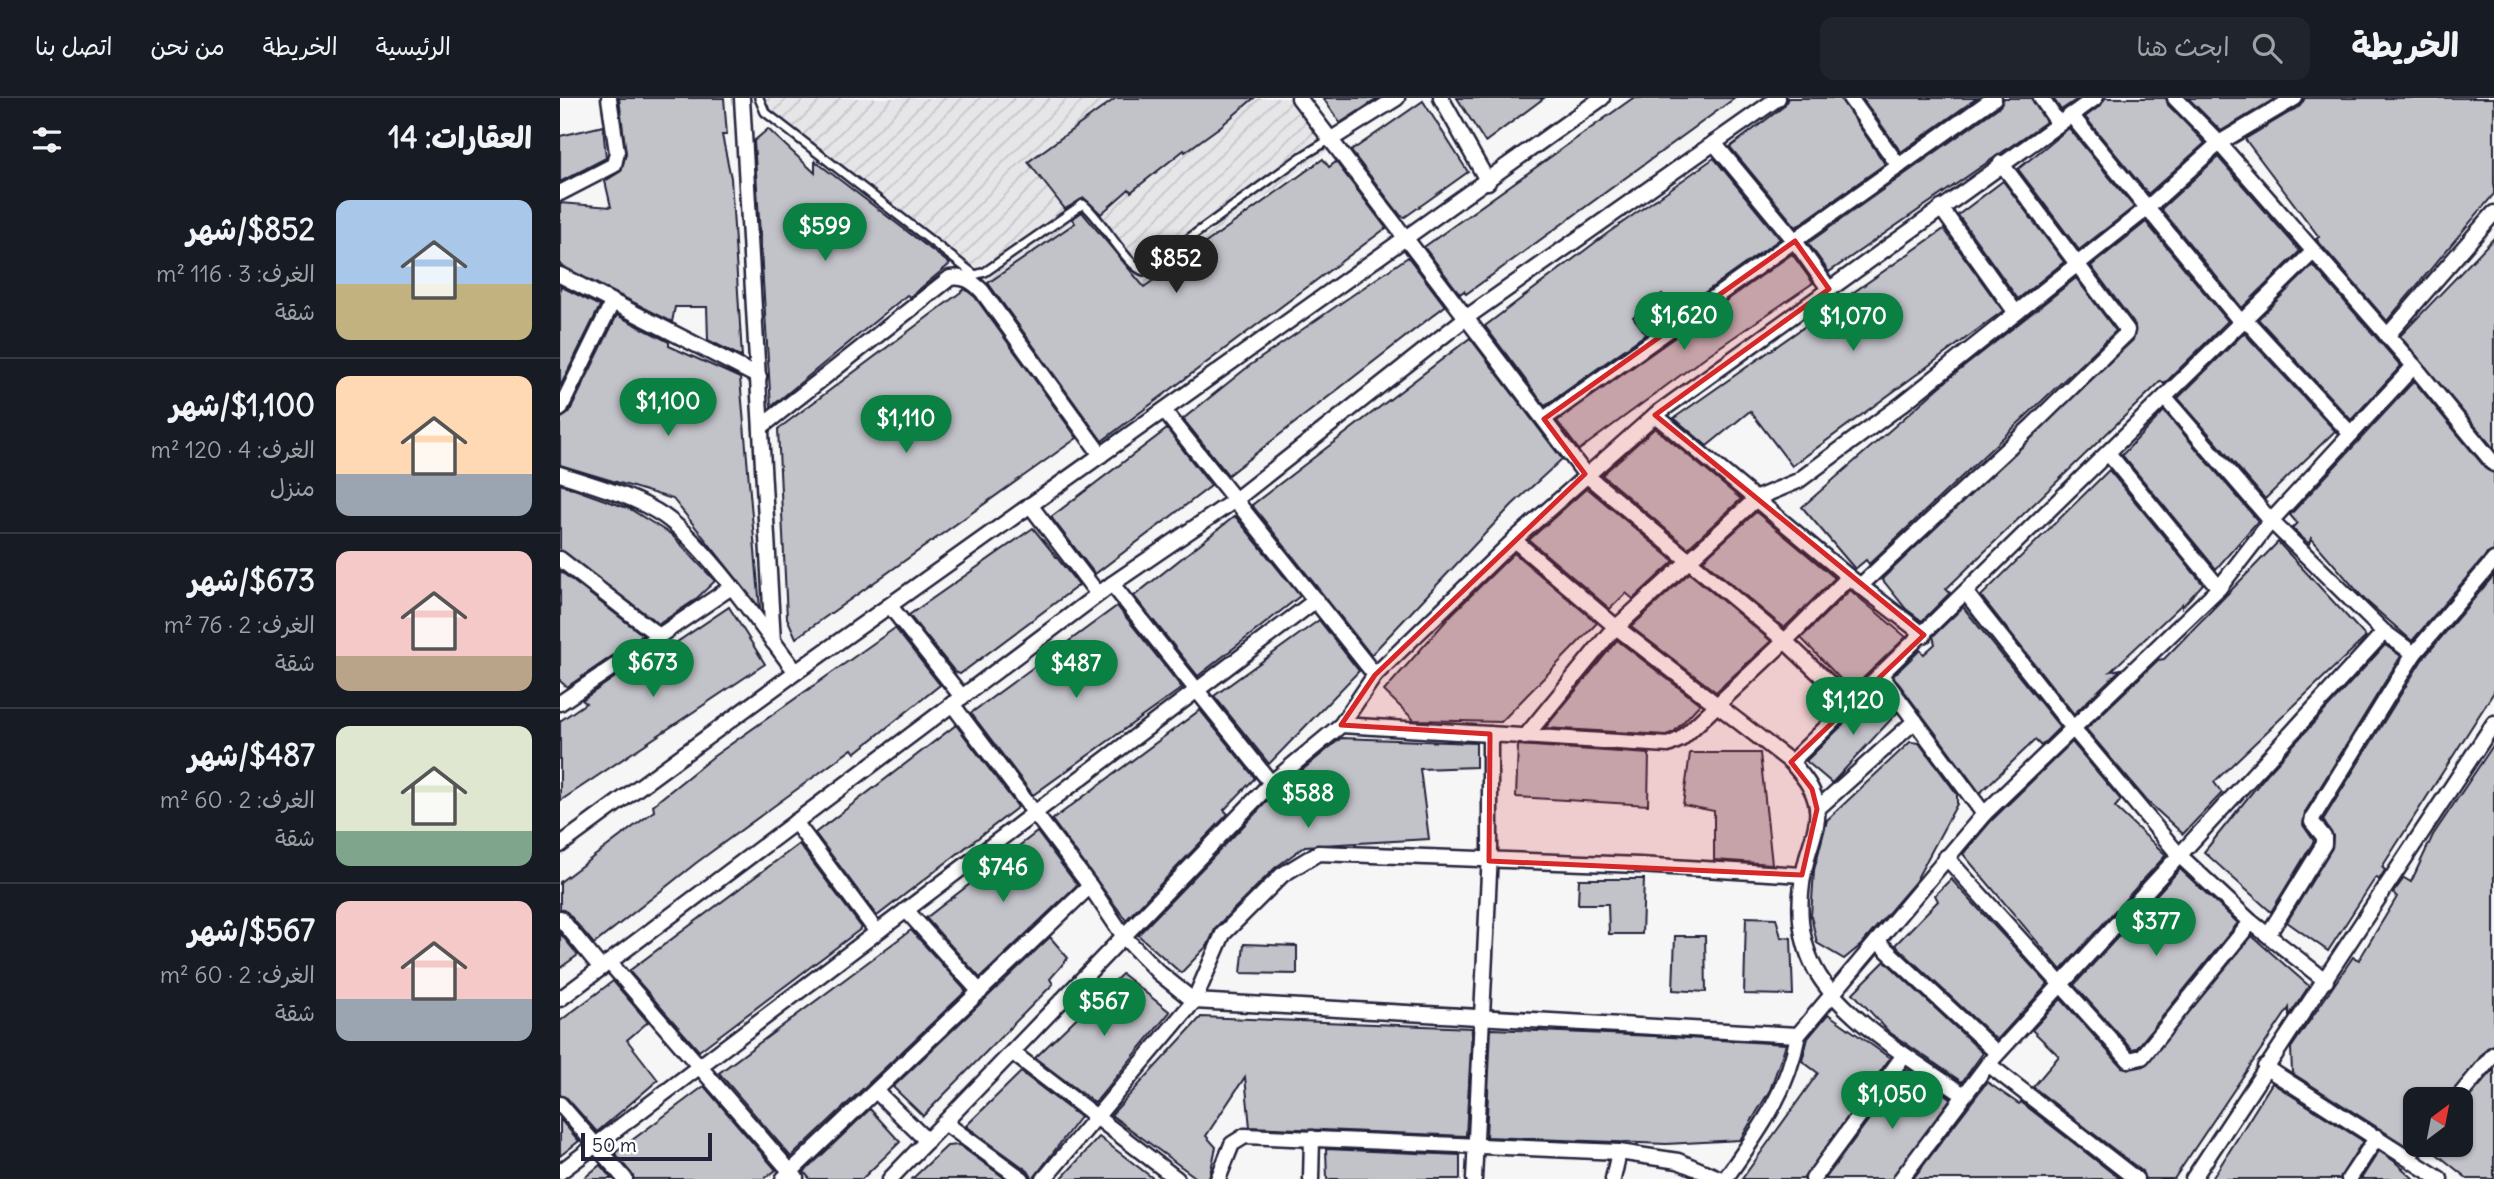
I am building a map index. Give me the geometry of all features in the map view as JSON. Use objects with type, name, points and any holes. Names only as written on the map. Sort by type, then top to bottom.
[{"type":"street","points":[[560,193],[614,165],[617,152],[608,98]]},
{"type":"street","points":[[742,98],[773,642]]},
{"type":"street","points":[[1299,98],[1586,474],[1785,641],[1849,702]]},
{"type":"street","points":[[1330,140],[1396,98]]},
{"type":"street","points":[[1441,98],[1488,182]]},
{"type":"street","points":[[560,845],[796,672],[1488,182],[1602,98]]},
{"type":"street","points":[[560,999],[1098,594],[1235,500],[1467,317],[1778,98]]},
{"type":"street","points":[[1850,98],[1899,166]]},
{"type":"street","points":[[1544,419],[1994,98]]},
{"type":"street","points":[[2041,98],[2147,208],[2243,320],[2351,435]]},
{"type":"street","points":[[890,1179],[1125,938],[1271,783],[1341,725],[1375,675],[1586,474],[1655,415],[2001,163],[2095,98]]},
{"type":"street","points":[[2175,98],[2218,143],[2414,366],[2494,464]]},
{"type":"street","points":[[1525,737],[1616,627],[1757,498],[1798,481],[1900,405],[2077,261],[2147,208],[2218,143],[2295,98]]},
{"type":"street","points":[[1714,143],[1795,241],[1829,289]]},
{"type":"street","points":[[1341,725],[1668,745],[1681,739],[1785,641],[1855,582],[2123,339],[2127,330],[2001,163]]},
{"type":"street","points":[[1941,208],[2016,313]]},
{"type":"street","points":[[2387,336],[2494,213]]},
{"type":"street","points":[[1791,762],[1849,702],[1924,635],[2313,252]]},
{"type":"street","points":[[560,275],[759,377]]},
{"type":"street","points":[[761,427],[950,278],[960,277],[972,281],[982,291],[1101,455]]},
{"type":"street","points":[[560,409],[612,303]]},
{"type":"street","points":[[1218,1179],[1232,1144],[1244,1136],[1619,1152],[1678,1161],[1723,1179],[1773,1111],[1792,1068],[1798,1035],[1947,857],[1984,814],[2218,588],[2271,521],[2414,366]]},
{"type":"street","points":[[2165,398],[2271,521],[2384,632],[2414,654]]},
{"type":"street","points":[[1165,412],[1375,675]]},
{"type":"street","points":[[1655,415],[1855,582],[1924,635]]},
{"type":"street","points":[[2108,453],[2218,588]]},
{"type":"street","points":[[560,474],[631,498],[666,517],[697,548],[796,672]]},
{"type":"street","points":[[1030,505],[1098,594]]},
{"type":"street","points":[[1514,540],[1616,627],[1791,762],[1812,789],[1817,809],[1802,875],[1800,901],[1804,934],[1814,967],[1832,995],[1904,1055],[1964,1095]]},
{"type":"street","points":[[560,559],[659,636]]},
{"type":"street","points":[[2268,935],[2324,844],[2324,837],[2312,822],[2313,817],[2414,654],[2494,560]]},
{"type":"street","points":[[1112,584],[1271,783]]},
{"type":"street","points":[[562,698],[730,588]]},
{"type":"street","points":[[1966,593],[2072,727],[2179,855],[2251,922],[2326,981]]},
{"type":"street","points":[[560,1172],[1316,600]]},
{"type":"street","points":[[890,606],[1125,938],[1158,972],[1194,1001],[1294,1009],[1479,1016],[1798,1035]]},
{"type":"street","points":[[1901,1179],[1992,1059],[2384,632]]},
{"type":"street","points":[[1880,674],[1984,814]]},
{"type":"street","points":[[1817,809],[1914,721]]},
{"type":"street","points":[[2193,1179],[2494,723]]},
{"type":"street","points":[[1474,1179],[1479,1016],[1489,862],[1490,734]]},
{"type":"street","points":[[795,822],[877,932]]},
{"type":"street","points":[[1044,1179],[1194,1001],[1223,934],[1282,875],[1311,856],[1331,852],[1489,862],[1639,865],[1802,875]]},
{"type":"street","points":[[1947,857],[2062,983],[2125,1057],[2136,1060],[2251,922]]},
{"type":"street","points":[[560,918],[699,1067],[790,1177],[1090,887]]},
{"type":"street","points":[[906,910],[980,992]]},
{"type":"street","points":[[1877,941],[1992,1059],[2136,1179]]},
{"type":"street","points":[[1013,1053],[1177,1179]]},
{"type":"street","points":[[2466,1087],[2494,1054]]},
{"type":"street","points":[[1813,1179],[1904,1055]]},
{"type":"street","points":[[2265,1067],[2440,1179]]},
{"type":"street","points":[[876,1091],[927,1141]]},
{"type":"street","points":[[560,1104],[625,1179]]},
{"type":"street","points":[[945,1122],[1022,1179]]},
{"type":"street","points":[[2349,1179],[2377,1137]]},
{"type":"street","points":[[1311,1179],[1312,1138]]},
{"type":"street","points":[[1613,1179],[1619,1152]]},
{"type":"lane","points":[[759,98],[765,112],[975,275],[985,272],[1083,204],[1105,226],[1135,267],[1144,271],[1301,157],[1330,140]]},
{"type":"highlighted area","points":[[1795,241],[1829,289],[1655,415],[1924,635],[1791,762],[1812,789],[1817,809],[1802,875],[1489,861],[1490,734],[1341,725],[1375,675],[1585,474],[1544,419]]},
{"type":"shaded area","points":[[757,98],[1298,98],[1334,146],[1144,287],[1089,214],[983,287],[951,254],[757,110]]},
{"type":"building","points":[[619,98],[724,98],[727,135],[722,135],[731,178],[742,357],[708,340],[707,307],[675,307],[672,322],[560,265],[560,203],[611,207],[605,181],[621,171],[626,154]]},
{"type":"building","points":[[1116,98],[1254,98],[1221,126],[1185,152],[1184,150],[1131,192],[1129,189],[1101,214],[1084,198],[1065,209],[1028,162]]},
{"type":"building","points":[[1323,98],[1379,98],[1340,123]]},
{"type":"building","points":[[1457,98],[1544,98],[1485,142]]},
{"type":"building","points":[[1633,98],[1735,98],[1466,294],[1464,291],[1460,294],[1424,247]]},
{"type":"building","points":[[1788,98],[1840,98],[1885,164],[1796,227],[1730,147],[1784,106]]},
{"type":"building","points":[[1862,98],[1977,98],[1901,152]]},
{"type":"building","points":[[2004,98],[2031,98],[2046,122],[1829,272],[1808,243],[2000,106]]},
{"type":"building","points":[[2053,98],[2079,98],[2061,110]]},
{"type":"building","points":[[2105,98],[2166,98],[2168,105],[2205,143],[2148,194],[2085,117],[2101,105]]},
{"type":"building","points":[[2188,98],[2276,98],[2221,131]]},
{"type":"building","points":[[2305,98],[2494,98],[2494,194],[2387,321],[2316,239],[2319,237],[2245,139],[2300,106]]},
{"type":"building","points":[[1423,101],[1468,172],[1405,217],[1401,216],[1351,151]]},
{"type":"building","points":[[603,126],[606,158],[560,182],[560,136]]},
{"type":"building","points":[[2069,128],[2134,207],[2079,250],[2018,169]]},
{"type":"building","points":[[768,129],[815,173],[815,161],[950,264],[910,297],[907,295],[771,407],[754,141]]},
{"type":"building","points":[[2218,157],[2300,251],[2242,308],[2161,209]]},
{"type":"building","points":[[1714,158],[1780,239],[1676,313],[1662,294],[1633,317],[1646,334],[1545,406],[1485,326],[1605,235]]},
{"type":"building","points":[[1323,159],[1329,167],[1336,162],[1386,228],[1102,441],[988,283],[1075,223],[1072,219],[1082,212],[1144,287]]},
{"type":"building","points":[[2003,181],[2064,262],[2018,299],[1958,215]]},
{"type":"building","points":[[2146,222],[2228,321],[2164,384],[2161,381],[1946,589],[1950,593],[1922,621],[1906,609],[1882,579],[2133,340],[2135,325],[2091,266]]},
{"type":"building","points":[[1944,229],[2003,311],[1792,466],[1750,411],[1707,446],[1674,418]]},
{"type":"building","points":[[2494,238],[2494,449],[2400,336]]},
{"type":"building","points":[[1792,254],[1813,283],[1708,355],[1579,450],[1557,421]]},
{"type":"building","points":[[1408,257],[1445,306],[1228,475],[1183,419],[1249,366]]},
{"type":"building","points":[[2313,265],[2401,366],[2351,420],[2258,319]]},
{"type":"building","points":[[2076,278],[2116,331],[1869,564],[1866,560],[1855,569],[1802,507],[1951,377]]},
{"type":"building","points":[[560,286],[600,306],[560,387]]},
{"type":"building","points":[[965,289],[975,297],[1077,438],[796,638],[787,618],[778,429]]},
{"type":"building","points":[[617,315],[669,342],[669,346],[740,378],[760,608],[673,499],[560,465],[560,419],[569,413]]},
{"type":"building","points":[[2244,333],[2338,434],[2334,432],[2265,499],[2178,398]]},
{"type":"building","points":[[1470,338],[1562,459],[1512,505],[1371,655],[1252,505]]},
{"type":"building","points":[[2414,381],[2487,470],[2494,473],[2494,551],[2487,554],[2412,641],[2364,599],[2311,538],[2309,544],[2292,528],[2297,523],[2290,515]]},
{"type":"building","points":[[2164,411],[2258,521],[2216,569],[2122,455]]},
{"type":"building","points":[[1655,428],[1741,499],[1688,548],[1602,475]]},
{"type":"building","points":[[1167,429],[1211,486],[1095,574],[1051,517]]},
{"type":"building","points":[[2109,470],[2203,584],[2182,607],[2182,604],[2111,671],[2121,669],[2074,714],[1981,596]]},
{"type":"building","points":[[560,484],[630,509],[672,535],[715,581],[695,600],[659,624],[560,550]]},
{"type":"building","points":[[1587,488],[1674,561],[1633,599],[1626,593],[1610,609],[1529,540]]},
{"type":"building","points":[[1756,512],[1835,578],[1784,628],[1703,560]]},
{"type":"building","points":[[1235,516],[1300,596],[1198,676],[1134,596]]},
{"type":"building","points":[[1033,528],[1079,585],[960,674],[955,672],[909,615]]},
{"type":"building","points":[[2278,542],[2366,637],[2214,782],[2222,793],[2183,834],[2147,801],[2086,729],[2158,660],[2164,659]]},
{"type":"building","points":[[1514,553],[1597,623],[1501,722],[1414,720],[1384,691],[1452,614]]},
{"type":"building","points":[[560,571],[643,635],[567,687],[560,681]]},
{"type":"building","points":[[1689,573],[1771,641],[1716,692],[1631,627]]},
{"type":"building","points":[[2494,575],[2494,692],[2382,867],[2385,870],[2379,880],[2376,877],[2328,951],[2287,922],[2332,848],[2333,836],[2323,820],[2422,660]]},
{"type":"building","points":[[1850,590],[1906,637],[1851,690],[1801,638]]},
{"type":"building","points":[[1117,606],[1182,688],[1033,795],[971,713]]},
{"type":"building","points":[[729,607],[765,664],[560,801],[560,721],[586,703],[582,700],[637,662],[640,667]]},
{"type":"building","points":[[1963,607],[2060,727],[2041,746],[2035,740],[1980,793],[1893,676],[1920,650],[1924,654],[1935,644],[1933,636]]},
{"type":"building","points":[[1319,620],[1359,671],[1269,764],[1214,696]]},
{"type":"building","points":[[895,628],[940,685],[855,753],[852,749],[696,863],[594,944],[567,912],[560,909],[560,882],[654,811],[653,805],[714,756]]},
{"type":"building","points":[[1617,640],[1700,704],[1674,732],[1666,735],[1545,728]]},
{"type":"building","points":[[2385,645],[2401,656],[2305,812],[2303,825],[2314,841],[2271,912],[2204,852],[2266,775]]},
{"type":"building","points":[[1879,689],[1897,713],[1832,783],[1806,761]]},
{"type":"building","points":[[1200,710],[1255,778],[1224,810],[1228,814],[1126,920],[1052,820]]},
{"type":"building","points":[[956,725],[1018,807],[877,916],[815,833]]},
{"type":"building","points":[[1341,738],[1476,743],[1476,767],[1420,769],[1429,839],[1305,846],[1275,868],[1216,927],[1208,945],[1181,973],[1138,935],[1278,790]]},
{"type":"building","points":[[1910,742],[1919,743],[1957,794],[1957,804],[1915,882],[1861,945],[1844,959],[1817,943],[1811,916],[1814,870],[1827,820]]},
{"type":"building","points":[[2072,742],[2121,800],[2115,807],[2166,855],[2061,970],[1963,854],[1991,821]]},
{"type":"building","points":[[2494,744],[2494,1045],[2487,1048],[2457,1087],[2403,1087],[2403,1144],[2292,1073],[2291,1048],[2353,957],[2359,960],[2397,897],[2393,893],[2404,878],[2411,882],[2433,835]]},
{"type":"building","points":[[1518,745],[1649,754],[1648,805],[1516,797]]},
{"type":"building","points":[[1690,753],[1760,753],[1772,864],[1714,860],[1714,811],[1683,805]]},
{"type":"building","points":[[1037,832],[1077,885],[980,978],[926,918]]},
{"type":"building","points":[[799,844],[862,928],[699,1051],[629,971]]},
{"type":"building","points":[[2180,869],[2238,923],[2137,1048],[2132,1049],[2074,985]]},
{"type":"building","points":[[1579,879],[1644,879],[1642,934],[1609,934],[1608,904],[1578,904]]},
{"type":"building","points":[[1951,879],[2048,984],[1997,1040],[1895,945],[1938,901],[1935,895]]},
{"type":"building","points":[[1746,917],[1776,918],[1781,937],[1791,938],[1793,995],[1744,994]]},
{"type":"building","points":[[911,930],[966,991],[791,1157],[719,1073]]},
{"type":"building","points":[[560,933],[578,955],[560,968]]},
{"type":"building","points":[[1675,936],[1705,936],[1706,992],[1673,990]]},
{"type":"building","points":[[2252,936],[2309,986],[2289,1016],[2289,1008],[2174,1179],[2145,1179],[2142,1171],[2033,1087],[2059,1056],[2032,1030],[2061,999],[2122,1067],[2130,1069],[2144,1066]]},
{"type":"building","points":[[1050,937],[1068,958],[1050,979],[1053,984],[923,1116],[893,1087]]},
{"type":"building","points":[[1244,944],[1297,946],[1297,974],[1241,973]]},
{"type":"building","points":[[1885,961],[1983,1053],[1962,1082],[1889,1032],[1853,993]]},
{"type":"building","points":[[1122,974],[1170,1012],[1095,1103],[1035,1058]]},
{"type":"building","points":[[613,981],[648,1022],[627,1040],[658,1080],[597,1132],[567,1098],[560,1095],[560,1021]]},
{"type":"building","points":[[1828,1014],[1890,1058],[1803,1179],[1742,1179],[1818,1073],[1802,1061],[1808,1038]]},
{"type":"building","points":[[1201,1017],[1472,1028],[1466,1136],[1250,1127],[1245,1077],[1206,1136],[1216,1147],[1209,1179],[1198,1179],[1111,1115]]},
{"type":"building","points":[[1491,1029],[1786,1044],[1770,1090],[1740,1140],[1666,1144],[1486,1137]]},
{"type":"building","points":[[1906,1069],[1951,1098],[1892,1179],[1825,1179]]},
{"type":"building","points":[[2494,1069],[2494,1179],[2468,1179],[2440,1157],[2473,1157],[2473,1093]]},
{"type":"building","points":[[1021,1072],[1080,1117],[1033,1179],[1028,1171],[966,1126]]},
{"type":"building","points":[[1987,1082],[2019,1104],[2021,1102],[2120,1179],[1913,1179]]},
{"type":"building","points":[[2272,1083],[2363,1141],[2339,1179],[2212,1179]]},
{"type":"building","points":[[704,1086],[776,1170],[764,1179],[634,1179],[615,1153]]},
{"type":"building","points":[[870,1109],[900,1142],[862,1179],[810,1179],[804,1172]]},
{"type":"building","points":[[560,1119],[579,1141],[560,1156]]},
{"type":"building","points":[[1099,1137],[1154,1179],[1061,1179]]},
{"type":"building","points":[[959,1145],[1006,1179],[912,1179],[947,1146]]},
{"type":"building","points":[[1326,1149],[1460,1155],[1460,1179],[1327,1179]]},
{"type":"building","points":[[2379,1151],[2394,1161],[2414,1179],[2361,1179]]},
{"type":"building","points":[[600,1165],[612,1179],[583,1179]]}]
